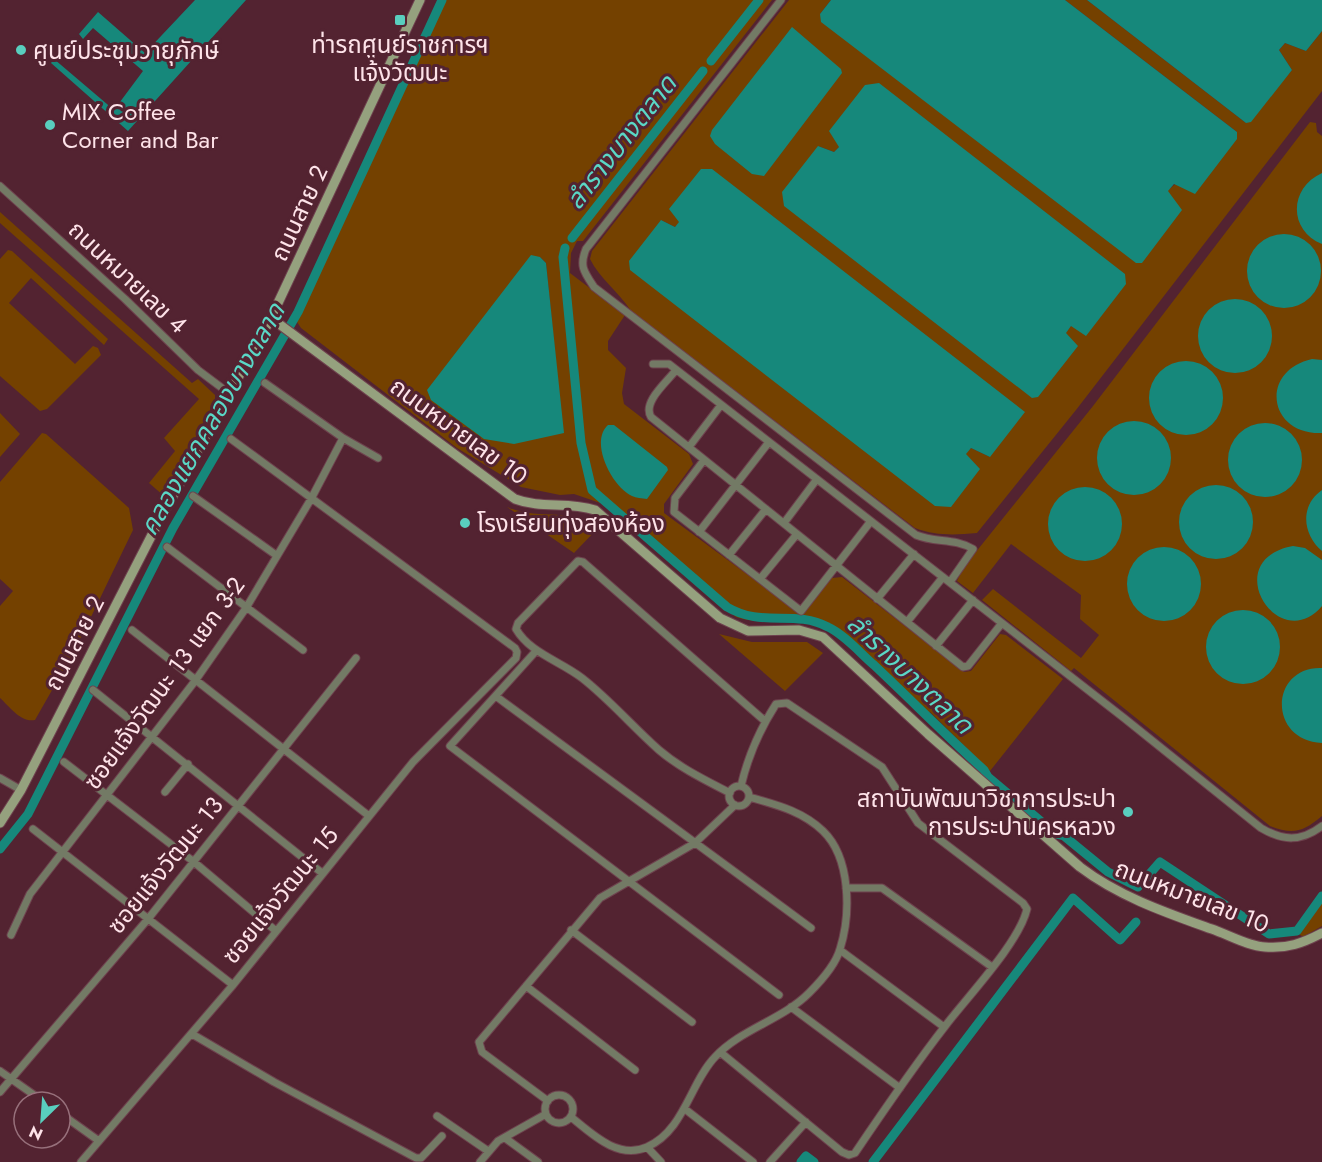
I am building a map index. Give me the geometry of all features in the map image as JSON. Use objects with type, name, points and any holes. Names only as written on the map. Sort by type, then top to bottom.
[{"type":"street","name":"ถนนสาย 2","points":[[0,823],[21,790],[153,531],[272,318],[420,0]]},
{"type":"street","points":[[781,0],[586,249],[581,261],[582,270],[594,287],[916,535],[939,541],[960,542],[973,549],[950,582]]},
{"type":"street","name":"ถนนหมายเลข 4","points":[[0,186],[125,299],[198,370],[230,394]]},
{"type":"street","name":"ถนนหมายเลข 10","points":[[272,318],[515,499],[530,504],[575,505],[595,510],[720,618],[733,626],[747,631],[799,630],[823,637],[927,734],[1080,867],[1104,884],[1170,914],[1256,946],[1287,947],[1301,944],[1322,933]]},
{"type":"street","points":[[653,364],[669,364],[1261,828],[1277,837],[1291,839],[1305,837],[1322,826]]},
{"type":"street","points":[[676,370],[650,402],[648,412],[936,646],[965,668],[1002,623]]},
{"type":"street","points":[[265,383],[343,438],[378,458]]},
{"type":"street","points":[[689,447],[722,405]]},
{"type":"street","name":"ซอยแจ้งวัฒนะ 13 แยก 3-2","points":[[11,935],[30,894],[195,681],[246,608],[310,500],[343,438]]},
{"type":"street","points":[[231,439],[310,500]]},
{"type":"street","points":[[699,532],[769,442]]},
{"type":"street","points":[[705,460],[673,504],[675,513],[801,611],[870,521]]},
{"type":"street","points":[[784,523],[817,479]]},
{"type":"street","points":[[193,496],[276,555]]},
{"type":"street","name":"ซอยแจ้งวัฒนะ 15","points":[[81,1162],[233,985],[413,762],[516,658],[518,652],[515,648],[310,500]]},
{"type":"street","points":[[729,555],[766,509]]},
{"type":"street","points":[[760,579],[797,534]]},
{"type":"street","points":[[167,547],[303,650]]},
{"type":"street","points":[[877,599],[914,554]]},
{"type":"street","points":[[730,793],[682,767],[659,750],[594,687],[559,661],[536,651],[516,629],[518,623],[578,561],[583,562],[765,721]]},
{"type":"street","points":[[907,622],[943,577]]},
{"type":"street","points":[[936,646],[973,600]]},
{"type":"street","points":[[132,630],[369,816]]},
{"type":"street","points":[[536,651],[450,746],[779,996]]},
{"type":"street","name":"ซอยแจ้งวัฒนะ 13","points":[[0,1092],[148,919],[356,658]]},
{"type":"street","points":[[93,690],[322,873]]},
{"type":"street","points":[[497,696],[811,928]]},
{"type":"street","points":[[720,1052],[842,1152],[849,1155],[855,1153],[944,1027],[992,968],[1024,920],[1027,909],[1023,903],[918,823],[882,767],[787,703],[776,704],[765,721],[748,760],[741,786]]},
{"type":"street","points":[[64,762],[194,862],[276,931]]},
{"type":"street","points":[[165,792],[188,764]]},
{"type":"street","points":[[0,778],[21,790]]},
{"type":"street","points":[[735,805],[729,798],[735,786],[741,786],[748,791],[750,797]]},
{"type":"street","points":[[548,1101],[479,1048],[479,1042],[600,898],[694,843],[735,805],[744,805],[750,797]]},
{"type":"street","points":[[571,1117],[609,1146],[623,1150],[647,1147],[662,1137],[685,1108],[704,1073],[720,1052],[737,1038],[791,1007],[816,986],[840,950],[846,888],[836,847],[824,832],[791,810],[750,797]]},
{"type":"street","points":[[33,829],[233,985]]},
{"type":"street","points":[[846,888],[882,888],[992,968]]},
{"type":"street","points":[[571,930],[692,1022]]},
{"type":"street","points":[[840,950],[944,1027]]},
{"type":"street","points":[[526,986],[635,1070]]},
{"type":"street","points":[[791,1007],[900,1088]]},
{"type":"street","points":[[192,1034],[274,1082],[409,1154],[421,1158],[442,1136]]},
{"type":"street","points":[[0,1071],[28,1090]]},
{"type":"street","points":[[555,1096],[567,1097],[573,1105],[571,1117],[564,1122],[555,1122],[546,1114],[548,1101],[555,1096]]},
{"type":"street","points":[[685,1108],[753,1162]]},
{"type":"street","points":[[480,1162],[488,1151],[505,1138],[546,1114]]},
{"type":"street","points":[[437,1116],[488,1151]]},
{"type":"street","points":[[72,1122],[99,1141]]},
{"type":"street","points":[[770,1162],[806,1122]]},
{"type":"street","points":[[505,1138],[538,1162]]},
{"type":"street","points":[[647,1147],[660,1162]]},
{"type":"street","points":[[404,1162],[409,1154]]},
{"type":"shaded area","points":[[195,0],[246,0],[128,131],[51,63],[54,59],[114,110],[143,71],[93,28],[83,39],[79,34],[98,12],[145,53]]},
{"type":"shaded area","points":[[446,0],[772,0],[583,241],[577,241],[571,253],[570,273],[625,315],[608,341],[608,350],[626,368],[622,393],[624,404],[689,454],[693,464],[664,504],[664,513],[801,614],[832,578],[842,577],[964,672],[971,671],[1000,634],[1006,635],[1063,679],[990,771],[930,712],[924,716],[869,660],[837,635],[821,625],[805,620],[754,621],[736,617],[606,505],[574,494],[560,495],[521,487],[457,448],[301,328],[297,322]],"holes":[[[540,257],[546,263],[563,433]]]},
{"type":"shaded area","points":[[789,0],[831,0],[820,14],[1167,191],[1237,132],[1065,0],[1087,0],[1246,123],[1292,70],[1279,50],[1285,43],[1306,51],[1322,31],[1322,91],[1076,410],[977,533],[946,534],[915,528],[631,311],[594,266],[590,259],[592,251]],"holes":[[[818,146],[834,152],[839,147],[1071,326],[1065,333]],[[661,220],[675,227],[680,222],[990,457],[971,448],[965,454],[980,469]]]},
{"type":"shaded area","points":[[831,0],[1065,0],[1237,132],[1237,139],[1195,194],[1174,184],[1168,191],[1182,210],[1142,263],[1136,263],[821,22],[820,14]]},
{"type":"shaded area","points":[[1087,0],[1322,0],[1322,31],[1306,51],[1285,43],[1279,50],[1292,70],[1251,122],[1246,123]]},
{"type":"shaded area","points":[[792,27],[841,69],[842,73],[764,176],[752,174],[715,144],[710,136],[712,130]]},
{"type":"shaded area","points":[[879,83],[1125,274],[1126,284],[1086,336],[1071,326],[1066,333],[1078,346],[1038,397],[1032,398],[784,206],[782,192],[818,146],[834,152],[839,147],[829,131],[865,85]]},
{"type":"shaded area","points":[[1310,122],[1316,123],[1317,132],[1322,136],[1322,816],[1303,829],[1292,831],[1270,826],[1074,668],[1071,671],[982,600],[993,589],[1081,658],[1099,635],[1080,619],[1081,595],[1011,544],[973,593],[957,581],[963,568],[1093,406]]},
{"type":"shaded area","points":[[701,169],[712,169],[1025,412],[990,457],[971,448],[966,454],[980,469],[951,507],[935,506],[630,270],[629,261],[661,220],[675,227],[679,222],[669,209]]},
{"type":"shaded area","points":[[1322,173],[1322,244],[1311,238],[1303,229],[1298,219],[1297,209],[1303,188]]},
{"type":"shaded area","points":[[0,212],[192,383],[198,379],[215,395],[215,401],[164,496],[149,483],[175,451],[164,438],[199,399],[0,223]]},
{"type":"shaded area","points":[[1284,234],[1305,240],[1315,250],[1321,271],[1315,292],[1305,302],[1284,308],[1263,302],[1253,292],[1247,271],[1253,250],[1263,240]]},
{"type":"shaded area","points":[[8,250],[12,251],[108,339],[104,345],[31,278],[9,303],[75,364],[93,346],[98,348],[101,355],[47,409],[40,411],[0,376],[0,259]]},
{"type":"shaded area","points":[[531,255],[540,257],[546,263],[564,433],[514,444],[484,439],[431,400],[427,390]]},
{"type":"shaded area","points":[[1235,299],[1256,305],[1266,315],[1272,336],[1266,357],[1256,367],[1235,373],[1214,367],[1204,357],[1198,336],[1204,315],[1214,305]]},
{"type":"shaded area","points":[[1312,359],[1322,360],[1322,433],[1304,431],[1290,424],[1281,414],[1277,401],[1278,388],[1284,376],[1295,366]]},
{"type":"shaded area","points":[[1186,361],[1207,367],[1217,377],[1223,398],[1217,419],[1207,429],[1186,435],[1165,429],[1155,419],[1149,398],[1155,377],[1165,367]]},
{"type":"shaded area","points":[[0,413],[20,434],[0,457]]},
{"type":"shaded area","points":[[1134,421],[1155,427],[1165,437],[1171,458],[1165,479],[1155,489],[1134,495],[1113,489],[1103,479],[1097,458],[1103,437],[1113,427]]},
{"type":"shaded area","points":[[1258,423],[1272,423],[1286,429],[1296,439],[1302,453],[1300,474],[1286,491],[1272,497],[1258,497],[1244,491],[1234,481],[1228,467],[1228,453],[1234,439],[1244,429]]},
{"type":"shaded area","points":[[608,425],[614,425],[667,467],[668,470],[647,499],[634,497],[624,491],[605,464],[601,442]]},
{"type":"shaded area","points":[[42,433],[46,434],[129,508],[133,530],[76,648],[35,720],[30,720],[16,714],[0,698],[0,606],[13,591],[0,579],[0,482]]},
{"type":"shaded area","points":[[1209,485],[1223,485],[1237,491],[1247,501],[1253,515],[1253,529],[1247,543],[1237,553],[1223,559],[1209,559],[1195,553],[1185,543],[1179,529],[1179,515],[1185,501],[1195,491]]},
{"type":"shaded area","points":[[1085,487],[1106,493],[1116,503],[1122,524],[1116,545],[1106,555],[1085,561],[1064,555],[1054,545],[1048,524],[1054,503],[1064,493]]},
{"type":"shaded area","points":[[1322,490],[1322,551],[1311,537],[1306,520],[1310,504]]},
{"type":"shaded area","points":[[507,507],[532,513],[578,517],[599,527],[574,553]]},
{"type":"shaded area","points":[[1293,546],[1305,548],[1322,560],[1322,606],[1305,619],[1289,620],[1274,613],[1263,600],[1257,585],[1259,568],[1271,555]]},
{"type":"shaded area","points":[[1164,547],[1185,553],[1195,563],[1201,584],[1195,605],[1185,615],[1164,621],[1143,615],[1133,605],[1127,584],[1133,563],[1143,553]]},
{"type":"shaded area","points":[[1243,610],[1257,613],[1269,621],[1277,633],[1280,647],[1277,661],[1269,673],[1257,681],[1243,684],[1229,681],[1217,673],[1209,661],[1206,647],[1209,633],[1217,621],[1229,613]]},
{"type":"shaded area","points":[[719,634],[752,642],[807,642],[823,653],[785,691]]},
{"type":"shaded area","points":[[1322,668],[1322,743],[1304,739],[1291,730],[1284,717],[1282,704],[1285,690],[1292,678],[1305,671]]},
{"type":"shaded area","points":[[1322,903],[1322,926],[1303,937],[1299,934]]},
{"type":"waterway","name":"คลองแยกคลองบางตลาด","points":[[0,849],[28,814],[173,528],[298,312],[442,0]]},
{"type":"waterway","name":"ลำรางบางตลาด","points":[[711,61],[759,0]]},
{"type":"waterway","name":"ลำรางบางตลาด","points":[[572,238],[703,71]]},
{"type":"waterway","name":"ลำรางบางตลาด","points":[[565,248],[563,257],[581,443],[592,490],[727,607],[740,613],[765,618],[803,619],[834,630],[888,678],[984,770],[988,777],[1056,834],[1064,836],[1108,872],[1138,887],[1160,862],[1269,934],[1297,931],[1322,896]]},
{"type":"waterway","points":[[873,1162],[1073,898],[1120,940],[1136,922]]},
{"type":"waterway","points":[[801,1162],[806,1156],[814,1162]]},
{"type":"place","name":"ท่ารถศูนย์ราชการฯ แจ้งวัฒนะ","points":[[400,20]]},
{"type":"place","name":"ศูนย์ประชุมวายุภักษ์","points":[[21,50]]},
{"type":"place","name":"MIX Coffee Corner and Bar","points":[[50,125]]},
{"type":"place","name":"โรงเรียนทุ่งสองห้อง","points":[[465,523]]},
{"type":"place","name":"สถาบันพัฒนาวิชาการประปา การประปานครหลวง","points":[[1128,812]]}]
